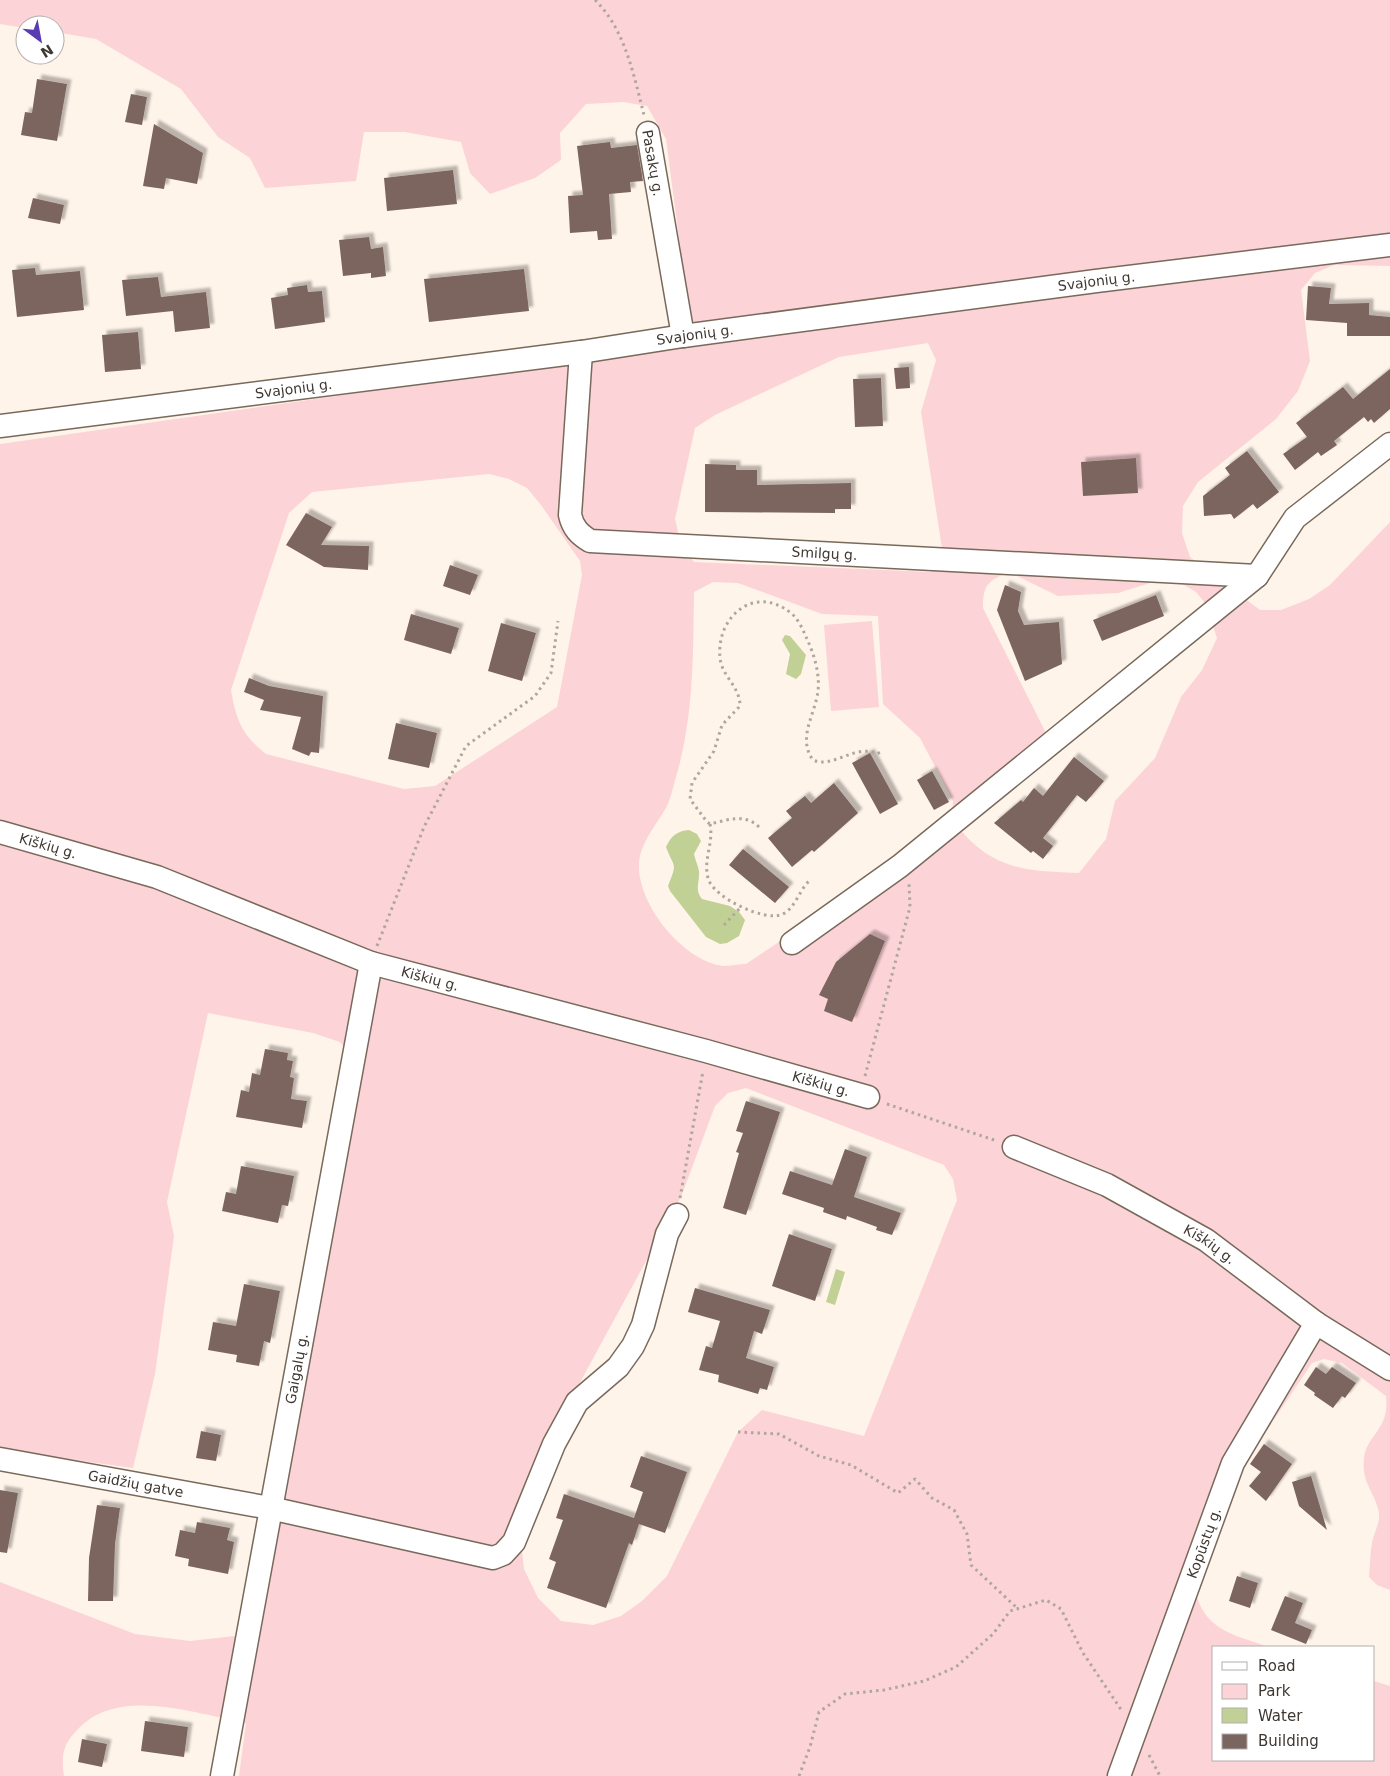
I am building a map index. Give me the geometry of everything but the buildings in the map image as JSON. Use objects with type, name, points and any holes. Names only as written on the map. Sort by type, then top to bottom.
[{"type":"street","name":"Pasakų g.","points":[[648,133],[683,336]]},
{"type":"street","name":"Svajonių g.","points":[[0,426],[581,352],[683,336],[1096,281],[1390,245]]},
{"type":"street","name":"Smilgų g.","points":[[581,352],[570,515],[573,525],[580,534],[590,541],[1256,576]]},
{"type":"street","points":[[792,943],[900,866],[1256,576],[1296,518],[1390,444]]},
{"type":"street","name":"Kiškių g.","points":[[0,832],[157,877],[371,963],[706,1051],[864,1096]]},
{"type":"street","name":"Gaigalų g.","points":[[222,1776],[371,963]]},
{"type":"street","name":"Kiškių g.","points":[[1014,1147],[1107,1185],[1206,1240],[1316,1323],[1390,1369]]},
{"type":"street","name":"Gaidžių gatve","points":[[0,1459],[270,1508],[493,1558],[503,1554],[514,1542],[554,1444],[577,1402],[618,1367],[633,1346],[643,1325],[667,1234],[677,1216]]},
{"type":"street","name":"Kopūstų g.","points":[[1119,1776],[1232,1463],[1316,1323]]},
{"type":"path","name":"Pasakų g.","points":[[595,0],[602,6],[628,53],[648,133]]},
{"type":"path","points":[[809,881],[801,889],[788,911],[777,917],[740,908],[718,894],[710,884],[707,863],[711,841],[710,824],[694,807],[690,799],[690,790],[714,752],[725,721],[740,706],[738,691],[721,666],[719,656],[724,631],[738,610],[748,604],[769,602],[787,610],[798,621],[814,656],[818,689],[805,742],[813,760],[823,761],[867,750],[876,754],[882,751]]},
{"type":"path","points":[[371,963],[395,894],[424,827],[466,746],[535,696],[551,673],[558,622]]},
{"type":"path","points":[[710,824],[733,818],[748,820],[759,826]]},
{"type":"path","points":[[900,866],[909,882],[910,907],[864,1096],[1014,1147]]},
{"type":"path","points":[[724,925],[740,908]]},
{"type":"path","points":[[677,1216],[706,1051]]},
{"type":"path","points":[[738,1432],[779,1434],[819,1456],[851,1465],[898,1493],[915,1480],[932,1498],[954,1510],[966,1534],[971,1566],[1018,1609]]},
{"type":"path","points":[[799,1776],[820,1712],[845,1694],[884,1690],[924,1681],[956,1667],[994,1634],[1010,1611],[1046,1600],[1061,1609],[1083,1653],[1136,1731],[1160,1776]]},
{"type":"green space","points":[[0,0],[1390,0],[1390,266],[1334,265],[1315,273],[1301,290],[1310,361],[1298,391],[1276,419],[1198,482],[1183,506],[1182,533],[1190,557],[1260,610],[1281,610],[1309,599],[1330,585],[1390,522],[1390,1590],[1377,1585],[1369,1577],[1371,1547],[1379,1521],[1379,1513],[1367,1482],[1364,1467],[1366,1450],[1385,1417],[1386,1396],[1342,1363],[1324,1359],[1312,1363],[1241,1469],[1197,1597],[1208,1618],[1216,1625],[1225,1631],[1265,1646],[1212,1646],[1212,1761],[1375,1761],[1375,1681],[1390,1686],[1390,1776],[239,1776],[246,1723],[159,1706],[137,1706],[115,1708],[96,1715],[79,1728],[69,1739],[64,1750],[64,1776],[0,1776],[0,1582],[135,1634],[190,1641],[252,1634],[363,1069],[340,1042],[313,1033],[208,1013],[167,1202],[174,1236],[155,1374],[133,1468],[0,1450],[0,444],[693,345],[666,139],[647,106],[623,102],[586,104],[560,133],[561,160],[535,178],[490,194],[470,173],[461,142],[405,132],[364,132],[356,181],[265,188],[250,158],[218,137],[181,89],[96,39],[65,34],[65,15],[15,15],[15,26],[0,24]],"holes":[[[928,343],[936,360],[921,412],[943,555],[931,572],[694,562],[680,540],[675,519],[695,428],[715,415],[839,357]],[[489,474],[509,479],[527,488],[580,561],[582,575],[557,707],[435,786],[404,789],[266,754],[258,747],[241,726],[231,690],[289,513],[312,492]],[[1009,572],[1058,596],[1118,593],[1163,579],[1177,581],[1196,592],[1205,603],[1217,638],[1202,670],[1181,697],[1155,758],[1115,801],[1106,839],[1079,873],[1028,869],[998,860],[972,842],[959,828],[1048,737],[983,608],[986,588],[992,581]],[[713,582],[738,583],[822,614],[878,616],[883,704],[920,738],[953,801],[952,815],[870,881],[746,964],[723,966],[708,962],[693,954],[665,928],[654,913],[646,896],[640,880],[639,864],[642,849],[668,803],[682,754],[693,662],[694,592]],[[746,1088],[944,1165],[953,1179],[957,1200],[864,1436],[762,1410],[738,1432],[667,1576],[642,1601],[621,1616],[593,1625],[561,1621],[538,1598],[524,1569],[520,1533],[524,1491],[584,1375],[681,1197],[715,1106],[728,1093]]]},
{"type":"green space","points":[[872,621],[879,707],[831,711],[824,625]]},
{"type":"water","points":[[785,635],[790,636],[806,655],[801,674],[796,679],[786,674],[790,654],[782,640]]},
{"type":"water","points":[[689,830],[697,834],[701,841],[694,854],[699,871],[698,892],[702,899],[730,906],[739,912],[745,920],[739,936],[727,943],[720,944],[706,937],[668,886],[674,865],[666,847],[675,835]]},
{"type":"water","points":[[836,1269],[845,1272],[835,1305],[826,1302]]}]
